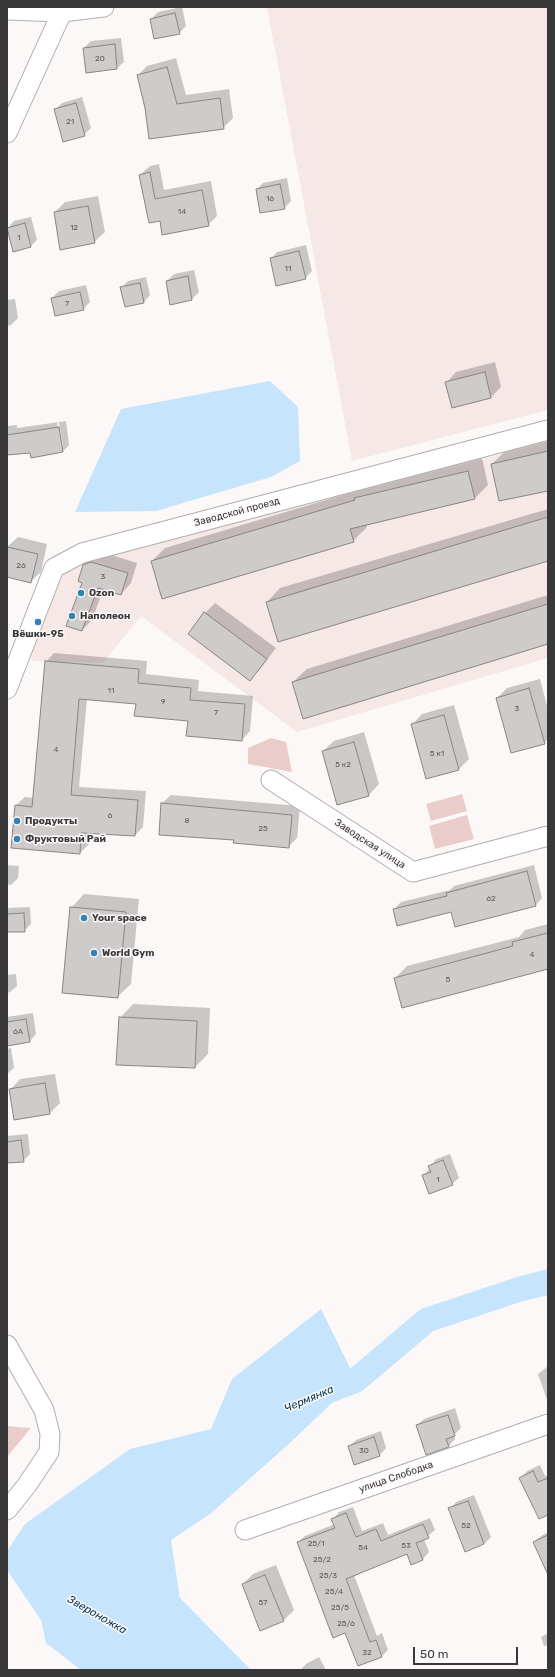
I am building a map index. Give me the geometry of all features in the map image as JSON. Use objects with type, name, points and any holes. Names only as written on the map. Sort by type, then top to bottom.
[{"type":"street","points":[[7,10],[62,12],[104,7]]},
{"type":"street","points":[[7,132],[62,12]]},
{"type":"street","name":"Заводской проезд","points":[[7,689],[54,568],[82,553],[548,430]]},
{"type":"street","name":"Заводская улица","points":[[271,780],[413,872],[548,836]]},
{"type":"street","points":[[7,1345],[44,1410],[50,1434],[49,1452],[27,1485],[7,1510]]},
{"type":"street","name":"улица Слободка","points":[[245,1530],[548,1424]]},
{"type":"shaded area","points":[[267,7],[548,7],[548,410],[352,461]]},
{"type":"shaded area","points":[[548,442],[548,658],[297,732],[141,616],[103,663],[33,661],[27,646],[44,599],[66,572],[87,562]]},
{"type":"shaded area","points":[[271,738],[286,742],[292,772],[248,764],[248,748]]},
{"type":"shaded area","points":[[462,794],[467,811],[431,821],[426,804]]},
{"type":"shaded area","points":[[467,815],[474,839],[435,849],[429,826]]},
{"type":"shaded area","points":[[7,1426],[31,1428],[7,1457]]},
{"type":"water","points":[[270,381],[298,407],[300,461],[271,477],[156,511],[75,512],[121,409]]},
{"type":"water","name":"Звероножка","points":[[321,1309],[356,1380],[291,1442],[210,1514],[171,1540],[180,1598],[251,1670],[81,1670],[46,1643],[41,1620],[7,1570],[7,1551],[25,1524],[130,1449],[211,1429],[232,1379]]},
{"type":"building","points":[[175,13],[180,34],[154,39],[150,19]]},
{"type":"building","points":[[115,44],[117,69],[86,73],[83,48]]},
{"type":"building","points":[[167,67],[177,104],[220,98],[224,129],[149,139],[145,108],[137,75]]},
{"type":"building","points":[[76,103],[85,136],[63,142],[54,109]]},
{"type":"building","points":[[150,172],[155,199],[202,190],[209,226],[162,235],[160,221],[149,223],[139,175]]},
{"type":"building","points":[[280,184],[285,209],[260,213],[256,189]]},
{"type":"building","points":[[88,206],[95,243],[60,250],[54,212]]},
{"type":"building","points":[[25,223],[31,247],[13,252],[7,228]]},
{"type":"building","points":[[299,251],[306,279],[276,286],[270,258]]},
{"type":"building","points":[[188,276],[192,300],[170,305],[166,281]]},
{"type":"building","points":[[140,283],[144,303],[125,307],[120,287]]},
{"type":"building","points":[[80,292],[84,310],[55,316],[51,298]]},
{"type":"building","points":[[485,372],[491,398],[452,408],[445,382]]},
{"type":"building","points":[[59,427],[63,452],[31,458],[30,453],[7,455],[7,435]]},
{"type":"building","points":[[548,451],[548,491],[499,501],[491,464]]},
{"type":"building","points":[[468,471],[475,499],[350,529],[354,542],[162,599],[151,561],[355,500],[354,498]]},
{"type":"building","points":[[548,517],[548,561],[278,642],[266,602]]},
{"type":"building","points":[[7,547],[38,554],[31,583],[7,577]]},
{"type":"building","points":[[91,562],[128,573],[121,595],[98,588],[82,631],[66,626],[82,583],[78,581],[83,565]]},
{"type":"building","points":[[548,604],[548,644],[303,719],[292,682]]},
{"type":"building","points":[[204,612],[267,659],[250,681],[188,634]]},
{"type":"building","points":[[45,661],[139,669],[138,683],[191,688],[190,700],[245,704],[242,741],[186,736],[188,721],[134,716],[136,704],[79,699],[71,795],[138,800],[135,836],[81,833],[80,854],[11,848],[15,805],[32,807]]},
{"type":"building","points":[[529,688],[545,744],[511,753],[496,698]]},
{"type":"building","points":[[444,715],[459,770],[426,779],[411,724]]},
{"type":"building","points":[[354,742],[369,796],[337,805],[322,751]]},
{"type":"building","points":[[161,803],[292,815],[289,848],[233,843],[234,840],[159,835]]},
{"type":"building","points":[[527,871],[536,906],[455,927],[451,912],[397,926],[393,909],[447,896],[446,893]]},
{"type":"building","name":"World Gym","points":[[70,907],[126,912],[118,998],[62,993]]},
{"type":"building","points":[[24,913],[25,932],[7,932],[7,914]]},
{"type":"building","points":[[548,933],[548,969],[402,1008],[394,978],[513,946],[512,942]]},
{"type":"building","points":[[119,1017],[197,1021],[195,1068],[116,1065]]},
{"type":"building","points":[[26,1019],[30,1042],[7,1046],[7,1022]]},
{"type":"building","points":[[45,1083],[50,1114],[14,1120],[9,1089]]},
{"type":"building","points":[[21,1140],[24,1162],[7,1163],[7,1142]]},
{"type":"building","points":[[443,1160],[453,1185],[429,1194],[422,1175],[431,1172],[428,1166]]},
{"type":"building","points":[[448,1415],[455,1436],[446,1439],[449,1447],[426,1455],[416,1425]]},
{"type":"building","points":[[374,1437],[380,1456],[354,1465],[348,1446]]},
{"type":"building","points":[[533,1471],[538,1482],[548,1478],[548,1515],[539,1519],[519,1478]]},
{"type":"building","points":[[468,1501],[484,1544],[465,1552],[448,1508]]},
{"type":"building","points":[[346,1513],[356,1537],[376,1529],[381,1541],[423,1524],[429,1538],[416,1543],[423,1560],[411,1565],[407,1554],[346,1579],[370,1642],[376,1640],[382,1657],[358,1666],[345,1633],[333,1638],[297,1542],[335,1528],[331,1519]]},
{"type":"building","points":[[548,1535],[548,1575],[533,1542]]},
{"type":"building","points":[[265,1575],[284,1621],[260,1631],[242,1584]]},
{"type":"waterway","name":"Чермянка","points":[[325,1392],[356,1380],[427,1320],[520,1289],[548,1282]]},
{"type":"place","name":"Ozon","points":[[81,593]]},
{"type":"place","name":"Наполеон","points":[[72,616]]},
{"type":"place","name":"Вёшки-95","points":[[38,622]]},
{"type":"place","name":"Продукты","points":[[17,821]]},
{"type":"place","name":"Фруктовый Рай","points":[[17,839]]},
{"type":"place","name":"Your space","points":[[84,918]]},
{"type":"place","name":"World Gym","points":[[94,953]]}]
